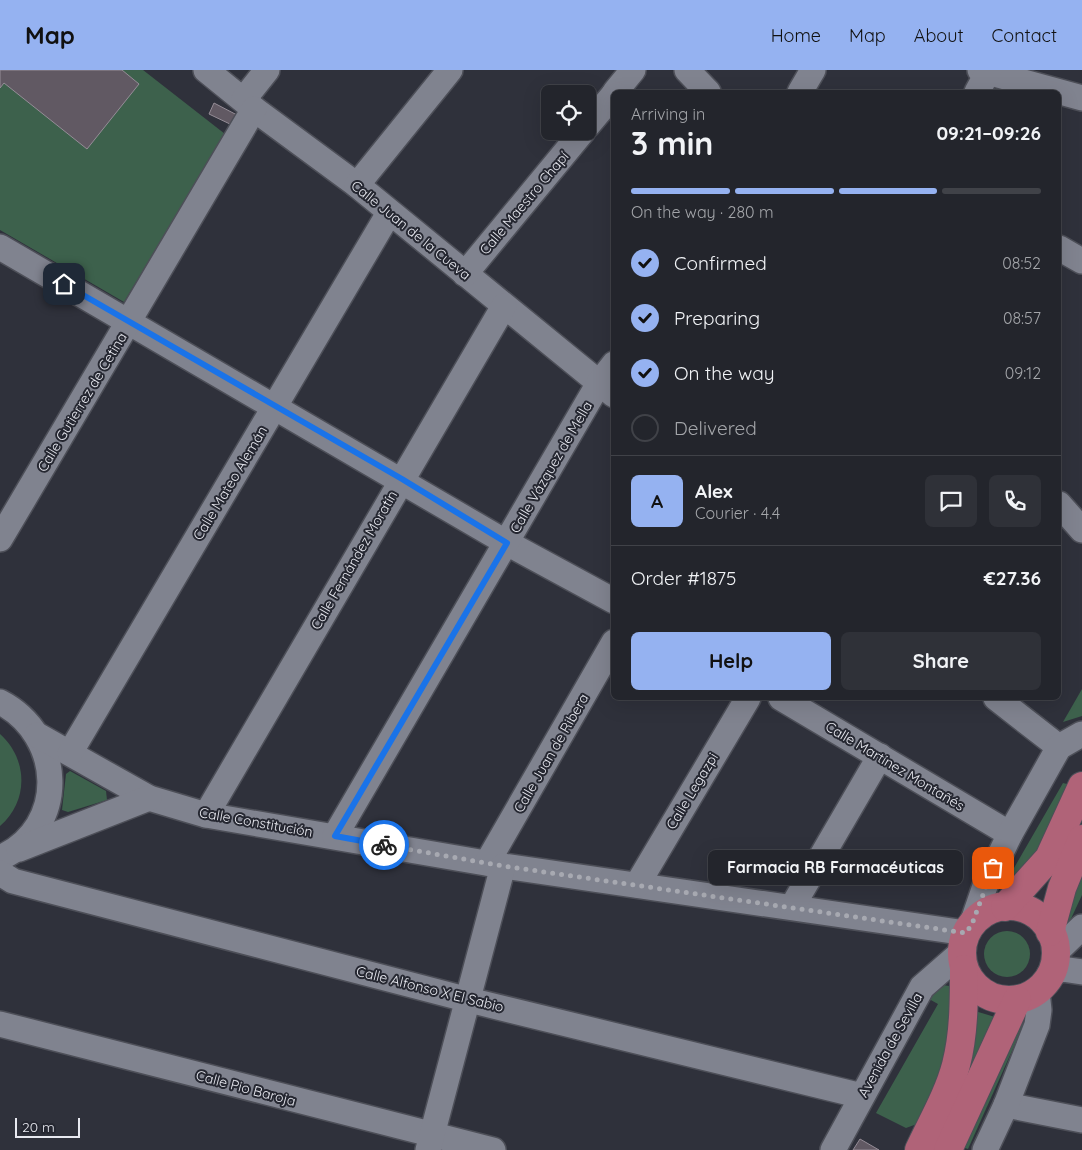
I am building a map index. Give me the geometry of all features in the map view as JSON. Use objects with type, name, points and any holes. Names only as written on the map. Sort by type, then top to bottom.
[{"type":"main road","points":[[1005,907],[1049,858],[1082,786]]},
{"type":"main road","points":[[948,1150],[1042,970],[1062,888],[1082,839]]},
{"type":"main road","points":[[1005,907],[1016,907],[1031,912],[1043,922],[1042,970],[1003,1000],[989,996],[974,985],[966,944],[987,912],[1005,907]]},
{"type":"main road","name":"Avenida de Sevilla","points":[[919,1150],[944,1097],[956,1066],[962,1024],[966,944]]},
{"type":"street","name":"Calle Juan de la Cueva","points":[[206,70],[357,185],[504,306],[609,381]]},
{"type":"street","name":"Calle Gutierrez de Cetina","points":[[0,539],[129,322],[267,70]]},
{"type":"street","points":[[357,185],[450,70]]},
{"type":"street","points":[[616,90],[633,70]]},
{"type":"street","points":[[687,70],[706,90]]},
{"type":"street","points":[[801,90],[813,70]]},
{"type":"street","points":[[983,76],[1046,90]]},
{"type":"street","points":[[1061,93],[1082,98]]},
{"type":"street","points":[[596,115],[611,97]]},
{"type":"street","name":"Calle Maestro Chapí","points":[[465,274],[576,140]]},
{"type":"street","name":"Calle Mateo Alemán","points":[[70,753],[389,213]]},
{"type":"street","points":[[0,246],[402,479],[507,543],[611,599]]},
{"type":"street","name":"Calle Fernández Moratín","points":[[206,815],[504,306]]},
{"type":"street","name":"Calle Vázquez de Mella","points":[[335,836],[507,543],[609,381]]},
{"type":"street","points":[[1061,506],[1082,530]]},
{"type":"street","name":"Calle Juan de Ribera","points":[[430,1143],[470,1000],[495,865],[611,648]]},
{"type":"street","name":"Calle Legazpi","points":[[637,885],[747,700]]},
{"type":"street","name":"Calle Martínez Montañés","points":[[784,700],[1010,834]]},
{"type":"street","points":[[999,700],[1059,747],[1082,734]]},
{"type":"street","points":[[0,702],[20,715],[37,735],[49,766],[48,798],[39,823],[27,839],[6,855]]},
{"type":"street","name":"Calle Constitución","points":[[37,735],[149,798],[206,815],[495,865],[792,907],[966,944]]},
{"type":"street","name":"Avenida de Sevilla","points":[[832,1150],[922,987],[966,944],[985,886],[1010,834],[1059,747]]},
{"type":"street","points":[[792,907],[880,756]]},
{"type":"street","points":[[6,855],[149,798]]},
{"type":"street","name":"Calle Alfonso X El Sabio","points":[[0,874],[13,881],[470,1000],[862,1096]]},
{"type":"street","points":[[985,1150],[1006,1105],[1038,1022],[1042,970],[1082,927]]},
{"type":"street","points":[[1042,970],[1062,969],[1082,972]]},
{"type":"street","name":"Calle Pio Baroja","points":[[0,1024],[430,1143],[493,1150]]},
{"type":"street","points":[[1006,1105],[1082,1120]]},
{"type":"green space","points":[[0,70],[143,70],[225,134],[124,302],[0,230]]},
{"type":"green space","points":[[1082,689],[1082,716],[1063,722]]},
{"type":"green space","points":[[0,734],[16,755],[21,780],[16,805],[0,826]]},
{"type":"green space","points":[[70,771],[106,791],[107,800],[68,812],[62,810],[66,774]]},
{"type":"green space","points":[[1063,783],[1071,785],[1044,841],[1026,867],[1003,887]]},
{"type":"green space","points":[[1082,866],[1082,895],[1069,923],[1064,921]]},
{"type":"green space","points":[[1007,931],[1020,935],[1026,941],[1030,954],[1026,967],[1020,973],[1007,977],[994,973],[988,967],[984,954],[988,941],[994,935]]},
{"type":"green space","points":[[949,986],[953,993],[943,1076],[917,1124],[906,1128],[876,1113],[938,1004],[929,999],[937,987]]},
{"type":"green space","points":[[975,1011],[995,1017],[962,1088]]},
{"type":"green space","points":[[1018,1020],[1024,1024],[968,1149],[962,1147]]},
{"type":"building","points":[[0,70],[122,70],[139,84],[87,149],[4,83],[0,88]]},
{"type":"building","points":[[214,103],[237,115],[232,125],[209,114]]},
{"type":"building","points":[[860,1139],[879,1150],[853,1150]]},
{"type":"way so far","points":[[384,845],[503,866],[966,933],[972,924],[993,868]]},
{"type":"place","name":"Farmacia RB Farmacéuticas","points":[[993,868]]},
{"type":"route","points":[[64,284],[402,479],[507,543],[335,836],[384,845]]}]
